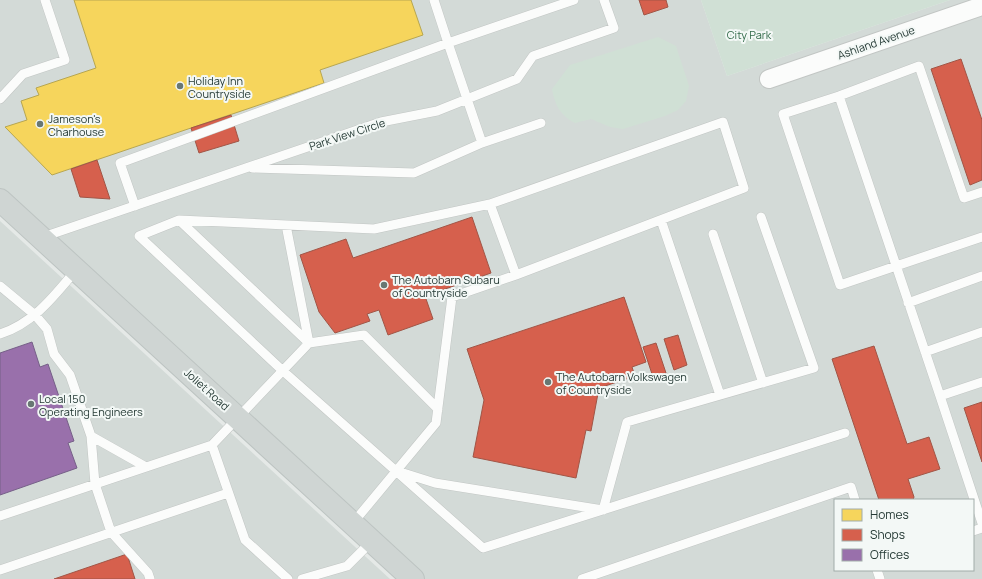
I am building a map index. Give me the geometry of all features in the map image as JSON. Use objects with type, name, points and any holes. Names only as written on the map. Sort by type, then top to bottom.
[{"type":"main road","name":"Joliet Road","points":[[0,200],[413,579]]},
{"type":"street","name":"Ashland Avenue","points":[[769,79],[982,6]]},
{"type":"lane","points":[[0,99],[23,74],[65,60],[45,0]]},
{"type":"lane","points":[[434,0],[482,143]]},
{"type":"lane","points":[[135,206],[120,163],[560,2],[574,0]]},
{"type":"lane","name":"Park View Circle","points":[[41,238],[381,122],[437,111],[517,79],[533,56],[614,28],[604,0]]},
{"type":"lane","points":[[982,192],[964,198],[919,66],[839,96],[784,114],[840,285],[982,237]]},
{"type":"lane","points":[[839,96],[982,523]]},
{"type":"lane","points":[[353,523],[395,471],[436,423],[452,297],[516,276],[744,188],[723,122],[490,204],[374,229],[179,220],[139,236],[283,371],[395,471],[483,548],[845,433]]},
{"type":"lane","points":[[245,168],[414,174],[482,143],[541,123]]},
{"type":"lane","points":[[490,204],[516,276]]},
{"type":"lane","points":[[603,510],[627,422],[814,368],[761,217]]},
{"type":"lane","points":[[179,220],[310,343]]},
{"type":"lane","points":[[661,220],[720,395]]},
{"type":"lane","points":[[286,225],[310,343]]},
{"type":"lane","points":[[713,234],[763,383]]},
{"type":"lane","points":[[0,334],[14,330],[35,315],[76,270]]},
{"type":"lane","points":[[908,303],[982,276]]},
{"type":"lane","points":[[0,286],[35,315],[47,329],[54,354],[70,375],[91,436],[95,484],[111,532],[148,573],[150,579]]},
{"type":"lane","points":[[925,352],[982,332]]},
{"type":"lane","points":[[0,516],[212,445],[310,343],[364,335],[438,409]]},
{"type":"lane","points":[[940,396],[982,382]]},
{"type":"lane","points":[[91,436],[146,467]]},
{"type":"lane","points":[[212,445],[244,540],[288,579]]},
{"type":"lane","points":[[395,471],[435,483],[603,510]]},
{"type":"lane","points":[[582,579],[851,487],[855,499]]},
{"type":"lane","points":[[0,570],[228,492]]},
{"type":"lane","points":[[302,579],[347,566],[372,541]]},
{"type":"shaded area","points":[[0,0],[701,0],[727,76],[950,0],[982,0],[982,579],[420,579],[0,195]]},
{"type":"shaded area","points":[[0,221],[390,579],[0,579]]},
{"type":"green space","name":"City Park","points":[[701,0],[950,0],[727,76]]},
{"type":"green space","points":[[658,37],[676,46],[689,86],[686,101],[678,110],[665,116],[623,129],[610,127],[591,119],[575,123],[562,113],[557,105],[552,89],[570,65]]},
{"type":"building: Homes","name":"Holiday Inn Countryside","points":[[74,0],[411,0],[423,35],[320,70],[324,83],[52,175],[5,127],[27,120],[21,101],[39,95],[36,88],[96,68]]},
{"type":"building: Shops","points":[[639,0],[666,0],[668,7],[644,15]]},
{"type":"building: Shops","points":[[961,59],[982,120],[982,180],[970,185],[931,69]]},
{"type":"building: Shops","points":[[231,115],[239,141],[199,153],[191,128]]},
{"type":"building: Shops","points":[[97,160],[110,199],[80,197],[71,169]]},
{"type":"building: Shops","name":"The Autobarn Subaru of Countryside","points":[[472,217],[491,273],[425,296],[433,319],[388,335],[379,310],[367,314],[370,321],[335,333],[319,312],[300,255],[346,239],[353,258]]},
{"type":"building: Shops","name":"The Autobarn Volkswagen of Countryside","points":[[624,297],[646,362],[632,367],[635,376],[599,388],[591,431],[586,430],[576,478],[473,457],[484,400],[467,349]]},
{"type":"building: Shops","points":[[678,335],[687,365],[674,370],[664,339]]},
{"type":"building: Shops","points":[[656,343],[666,373],[653,377],[643,347]]},
{"type":"building: Shops","points":[[874,346],[907,444],[929,437],[940,469],[908,479],[913,499],[879,499],[832,359]]},
{"type":"building: Shops","points":[[982,402],[982,462],[964,408]]},
{"type":"building: Shops","points":[[127,554],[135,579],[54,579]]},
{"type":"building: Offices","name":"Local 150 Operating Engineers","points":[[32,342],[40,367],[48,364],[74,441],[68,443],[77,468],[0,495],[0,353]]},
{"type":"place","name":"Holiday Inn Countryside","points":[[180,86]]},
{"type":"place","name":"Jameson's Charhouse","points":[[40,124]]},
{"type":"place","name":"The Autobarn Subaru of Countryside","points":[[384,285]]},
{"type":"place","name":"The Autobarn Volkswagen of Countryside","points":[[548,382]]},
{"type":"place","name":"Local 150 Operating Engineers","points":[[31,404]]}]
